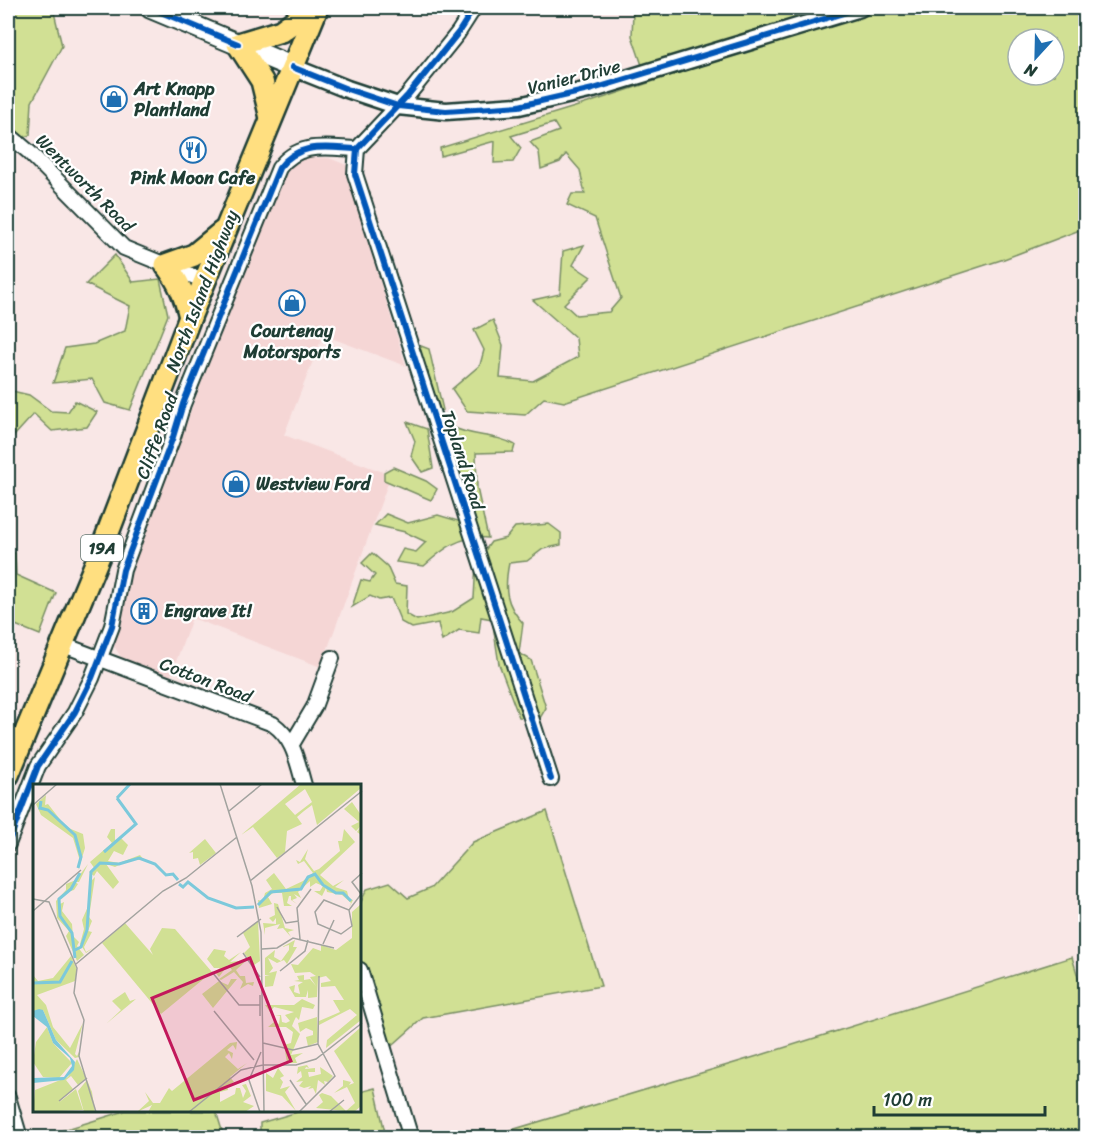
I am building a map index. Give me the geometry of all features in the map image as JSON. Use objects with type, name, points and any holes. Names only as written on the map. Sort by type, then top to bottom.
[{"type":"main road","points":[[151,8],[292,67]]},
{"type":"main road","points":[[238,44],[281,31],[312,8]]},
{"type":"main road","name":"North Island Highway","points":[[8,775],[101,551],[190,317],[317,8]]},
{"type":"main road","points":[[238,44],[262,81],[271,118]]},
{"type":"main road","points":[[190,317],[185,295],[166,265],[194,255],[226,228]]},
{"type":"street","points":[[357,148],[398,106],[458,33],[474,8]]},
{"type":"street","name":"Vanier Drive","points":[[292,67],[398,106],[446,111],[519,106],[557,99],[645,74],[860,8]]},
{"type":"street","name":"Wentworth Road","points":[[8,134],[29,152],[124,248],[205,281]]},
{"type":"street","name":"Cliffe Road","points":[[8,844],[38,766],[75,712],[100,659],[112,626],[123,570],[173,437],[183,404],[279,168],[289,156],[301,150],[357,148]]},
{"type":"street","name":"Topland Road","points":[[357,148],[356,174],[550,779]]},
{"type":"street","name":"Cotton Road","points":[[61,644],[273,724],[292,744],[304,784]]},
{"type":"street","points":[[292,744],[314,707],[332,658]]},
{"type":"street","points":[[362,977],[411,1137]]},
{"type":"street","points":[[8,1096],[20,1137]]},
{"type":"shaded area","points":[[302,157],[329,158],[349,166],[353,193],[406,366],[323,335],[284,435],[391,475],[321,667],[192,618],[170,678],[121,657],[114,646],[123,589],[275,189],[288,168]]},
{"type":"green space","points":[[8,8],[53,8],[62,46],[32,102],[30,135],[15,140],[8,135]]},
{"type":"green space","points":[[719,8],[860,8],[645,74],[632,36],[633,12],[705,13]]},
{"type":"green space","points":[[874,8],[1085,8],[1085,228],[1004,259],[564,402],[544,398],[525,415],[467,411],[452,389],[480,365],[484,350],[474,330],[493,320],[503,345],[500,378],[533,381],[578,357],[576,338],[533,300],[560,294],[563,251],[584,245],[573,265],[591,277],[564,304],[576,315],[609,312],[621,298],[595,218],[567,205],[572,194],[585,194],[580,170],[566,154],[560,162],[541,169],[539,152],[530,142],[559,131],[554,123],[511,136],[521,148],[513,162],[494,163],[495,141],[441,156],[440,148],[588,103]]},
{"type":"green space","points":[[115,255],[133,282],[160,279],[168,315],[130,410],[105,403],[92,379],[53,383],[65,348],[94,344],[125,331],[130,306],[86,284]]},
{"type":"green space","points":[[416,344],[429,349],[443,410],[428,412]]},
{"type":"green space","points":[[8,390],[29,395],[51,411],[68,412],[75,401],[97,412],[87,427],[52,431],[34,414],[14,436],[8,415]]},
{"type":"green space","points":[[407,422],[427,429],[433,468],[422,472],[411,456],[415,441]]},
{"type":"green space","points":[[450,426],[515,445],[513,452],[476,453],[477,488],[488,538],[469,539],[453,544],[424,566],[396,562],[403,549],[416,552],[426,542],[405,532],[375,525],[386,514],[408,523],[438,515],[461,522],[434,431]]},
{"type":"green space","points":[[393,467],[426,481],[437,489],[431,500],[384,480],[384,472]]},
{"type":"green space","points":[[549,524],[561,533],[561,545],[543,549],[527,561],[509,563],[506,588],[509,602],[523,623],[519,653],[531,660],[546,708],[540,718],[519,717],[499,664],[492,619],[481,617],[479,633],[459,630],[442,641],[438,623],[412,628],[401,622],[391,598],[379,600],[370,596],[352,607],[361,580],[370,582],[375,575],[362,563],[372,553],[387,566],[395,584],[407,586],[406,614],[417,620],[452,612],[474,598],[476,563],[491,542],[506,538],[515,527]]},
{"type":"green space","points":[[8,553],[15,553],[16,575],[56,593],[40,635],[8,622]]},
{"type":"green space","points":[[547,811],[601,986],[423,1018],[385,1052],[362,977],[362,900],[367,889],[390,882],[408,898],[431,888],[473,842]]},
{"type":"green space","points":[[1072,957],[1085,1000],[1085,1137],[488,1137],[761,1055]]},
{"type":"green space","points":[[375,1088],[386,1137],[260,1137],[260,1123],[298,1112],[362,1112],[362,1091]]},
{"type":"green space","points":[[122,1112],[216,1112],[224,1137],[41,1137]]},
{"type":"cycle path","points":[[151,8],[238,44]]},
{"type":"cycle path","points":[[8,844],[38,766],[75,712],[92,678],[112,626],[123,570],[173,437],[183,404],[279,168],[287,159],[305,150],[324,147],[357,149],[408,95],[458,33],[474,8]]},
{"type":"cycle path","points":[[292,67],[398,106],[446,111],[519,106],[593,89],[860,8]]},
{"type":"cycle path","points":[[357,149],[355,174],[551,779]]},
{"type":"place","name":"Art Knapp Plantland","points":[[114,99]]},
{"type":"place","name":"Pink Moon Cafe","points":[[193,150]]},
{"type":"place","name":"Courtenay Motorsports","points":[[292,303]]},
{"type":"place","name":"Westview Ford","points":[[236,484]]},
{"type":"place","name":"Engrave It!","points":[[144,611]]}]
